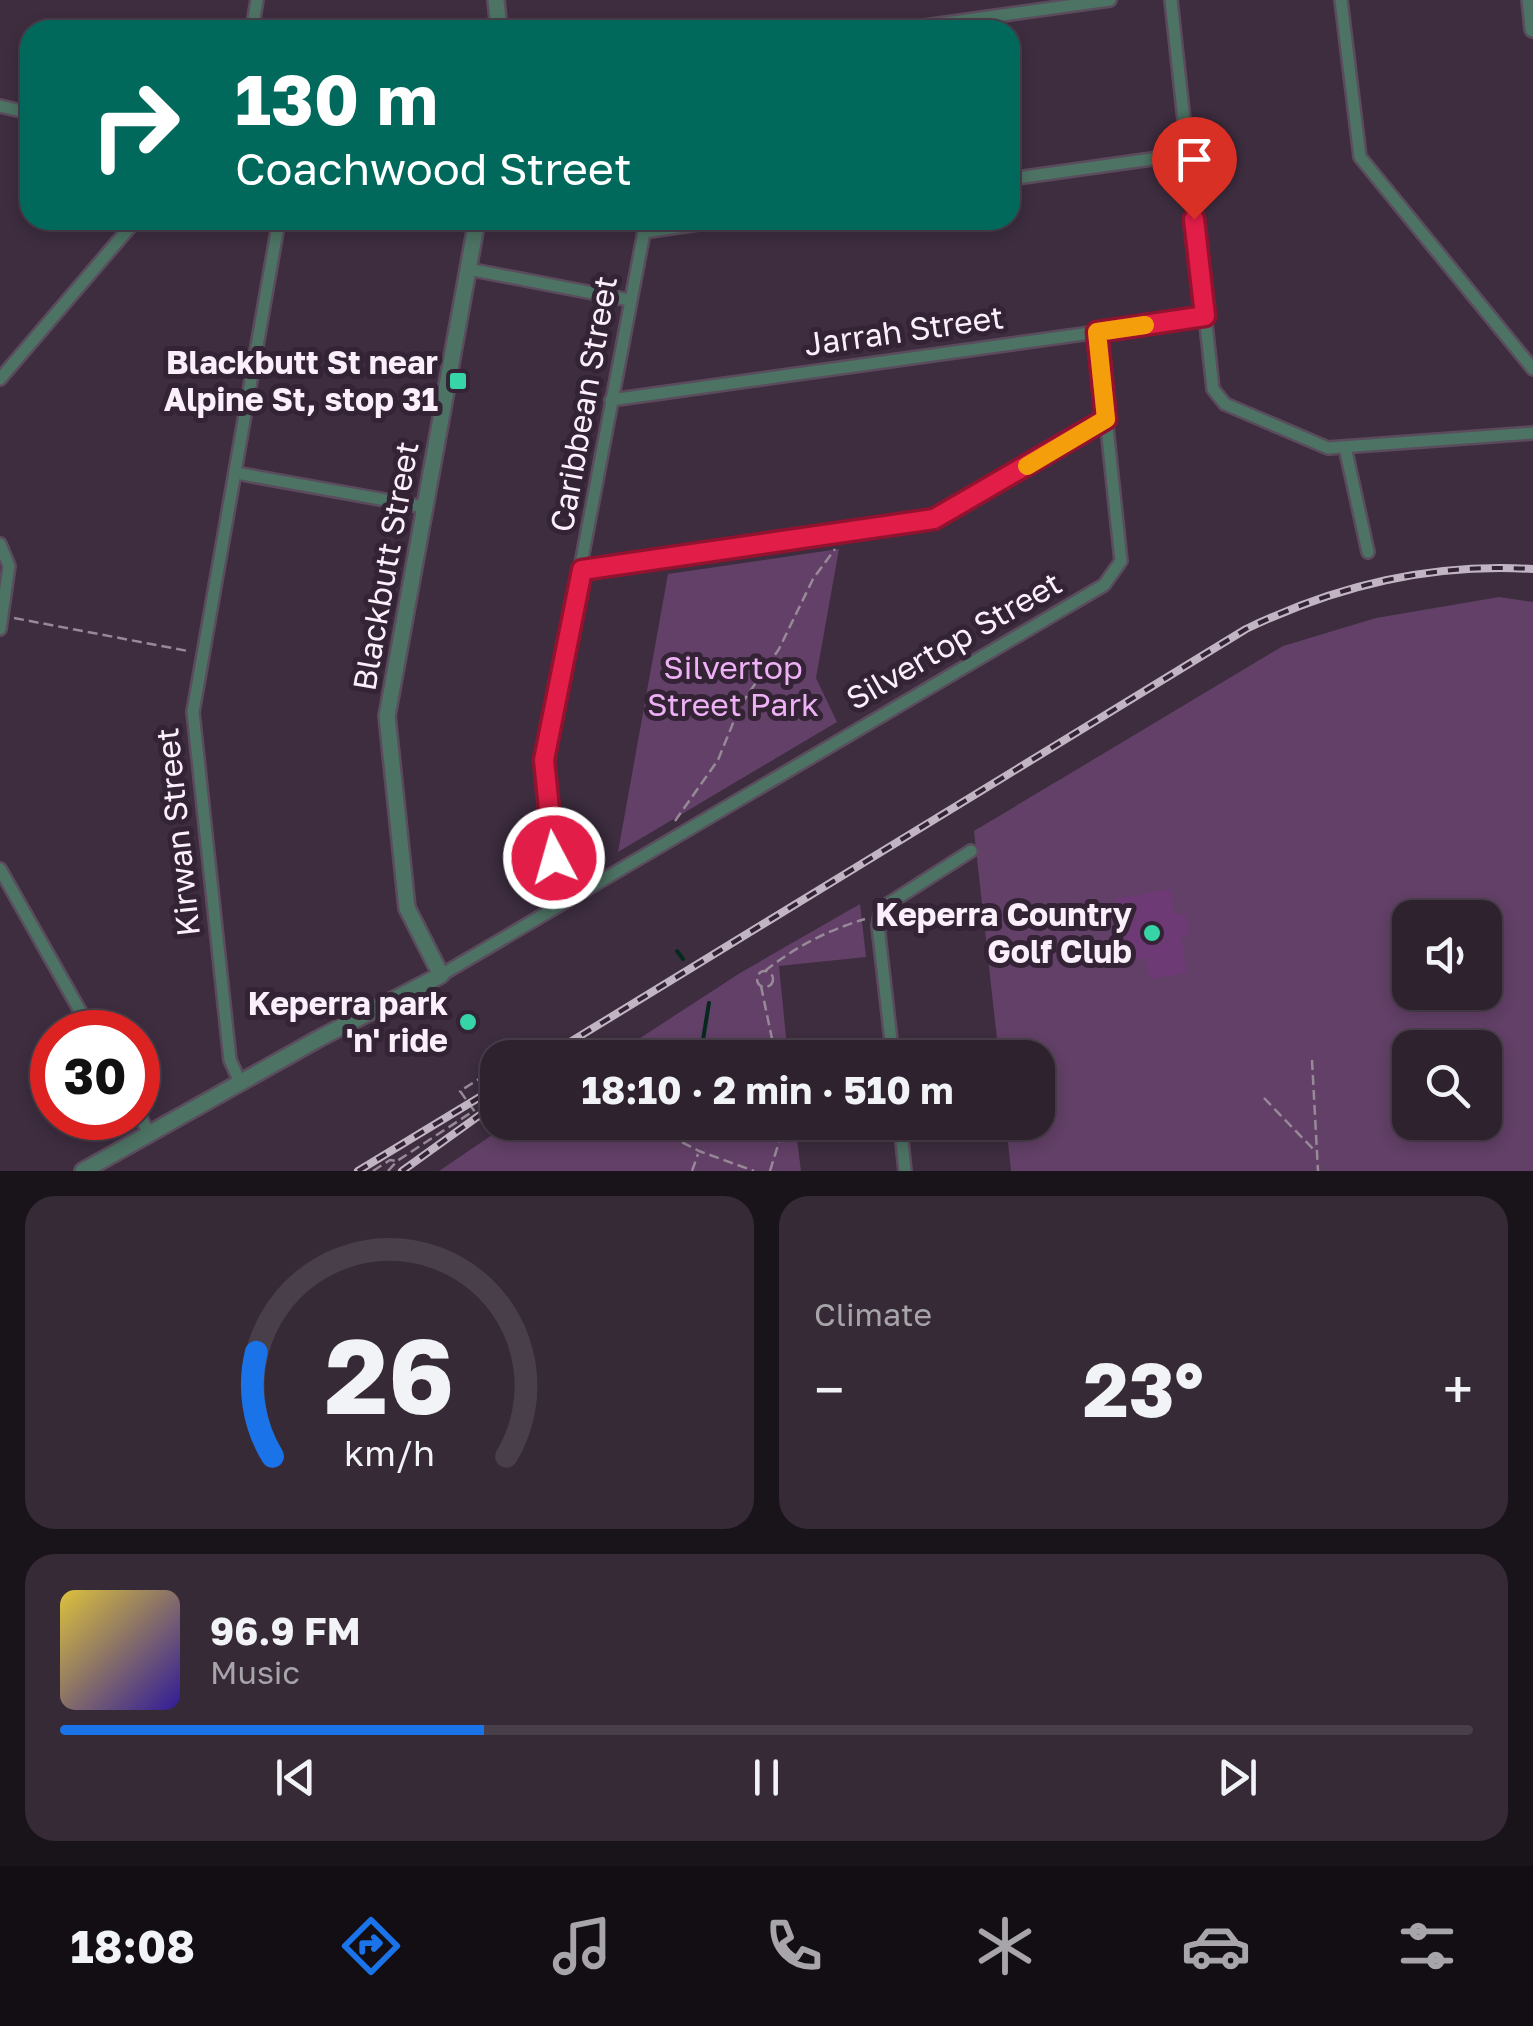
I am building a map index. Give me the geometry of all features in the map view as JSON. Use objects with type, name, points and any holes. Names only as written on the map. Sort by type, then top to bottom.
[{"type":"street","points":[[967,20],[1110,0]]},
{"type":"street","points":[[1171,0],[1213,389],[1225,404],[1316,445],[1345,447],[1533,432]]},
{"type":"street","points":[[1341,0],[1360,157],[1533,369]]},
{"type":"street","points":[[1530,0],[1533,29]]},
{"type":"street","points":[[1020,178],[1187,154]]},
{"type":"street","points":[[0,378],[127,230]]},
{"type":"street","name":"Kirwan Street","points":[[240,1082],[230,1060],[193,712],[278,230]]},
{"type":"street","name":"Blackbutt Street","points":[[442,975],[407,908],[387,716],[475,230]]},
{"type":"street","name":"Caribbean Street","points":[[559,905],[544,760],[644,232],[658,230]]},
{"type":"street","points":[[468,269],[630,300]]},
{"type":"street","name":"Jarrah Street","points":[[610,400],[1205,316]]},
{"type":"street","name":"Silvertop Street","points":[[240,1082],[442,975],[1104,585],[1121,561],[1097,332]]},
{"type":"street","points":[[582,570],[934,519],[1106,419]]},
{"type":"street","points":[[1345,447],[1368,552]]},
{"type":"street","points":[[236,473],[424,507]]},
{"type":"street","points":[[0,544],[9,566],[0,629]]},
{"type":"street","points":[[891,1040],[880,915],[888,904],[971,851]]},
{"type":"street","points":[[0,869],[80,1010]]},
{"type":"street","points":[[160,1128],[240,1082]]},
{"type":"street","points":[[82,1171],[138,1140]]},
{"type":"street","points":[[902,1140],[905,1171]]},
{"type":"path","points":[[676,824],[718,760],[740,706],[779,649],[812,579],[841,534]]},
{"type":"path","points":[[10,617],[190,651]]},
{"type":"path","points":[[772,1040],[757,977],[790,951],[830,931],[880,915]]},
{"type":"path","points":[[761,986],[768,986],[772,980],[765,971]]},
{"type":"path","points":[[1312,1060],[1318,1171]]},
{"type":"path","points":[[480,1079],[460,1092],[480,1119]]},
{"type":"path","points":[[1264,1098],[1317,1153]]},
{"type":"path","points":[[388,1171],[397,1161],[474,1111]]},
{"type":"path","points":[[677,1140],[754,1171]]},
{"type":"path","points":[[770,1171],[780,1140]]},
{"type":"path","points":[[692,1171],[699,1151]]},
{"type":"path","points":[[373,1171],[390,1160],[397,1161]]},
{"type":"green space","name":"Silvertop Street Park","points":[[839,549],[816,678],[837,722],[618,852],[668,574]]},
{"type":"green space","points":[[1499,597],[1533,602],[1533,1171],[1011,1171],[1008,1140],[1055,1140],[1055,1040],[997,1040],[974,831],[1283,646],[1376,618]]},
{"type":"green space","points":[[860,904],[866,957],[779,966],[786,1040],[637,1040],[740,973]]},
{"type":"green space","points":[[485,1140],[797,1140],[801,1171],[439,1171]]},
{"type":"building","name":"Keperra Country Golf Club","points":[[1170,889],[1174,915],[1186,913],[1189,935],[1181,936],[1187,973],[1150,979],[1146,958],[1121,961],[1115,899]]},
{"type":"waterway","points":[[677,951],[683,959]]},
{"type":"waterway","points":[[703,1040],[709,1003]]},
{"type":"railway","points":[[573,1040],[1246,629],[1315,600],[1386,580],[1458,570],[1533,569]]},
{"type":"railway","points":[[358,1171],[480,1097]]},
{"type":"railway","points":[[402,1171],[480,1115]]},
{"type":"slow traffic","points":[[1027,466],[1106,419],[1097,332],[1145,325]]},
{"type":"place","name":"Blackbutt St near Alpine St, stop 31","points":[[458,381]]},
{"type":"place","name":"Keperra Country Golf Club","points":[[1152,933]]},
{"type":"place","name":"Keperra park 'n' ride","points":[[468,1022]]},
{"type":"route","points":[[554,858],[544,760],[582,570],[934,519],[1106,419],[1097,332],[1205,316],[1194,219]]}]
